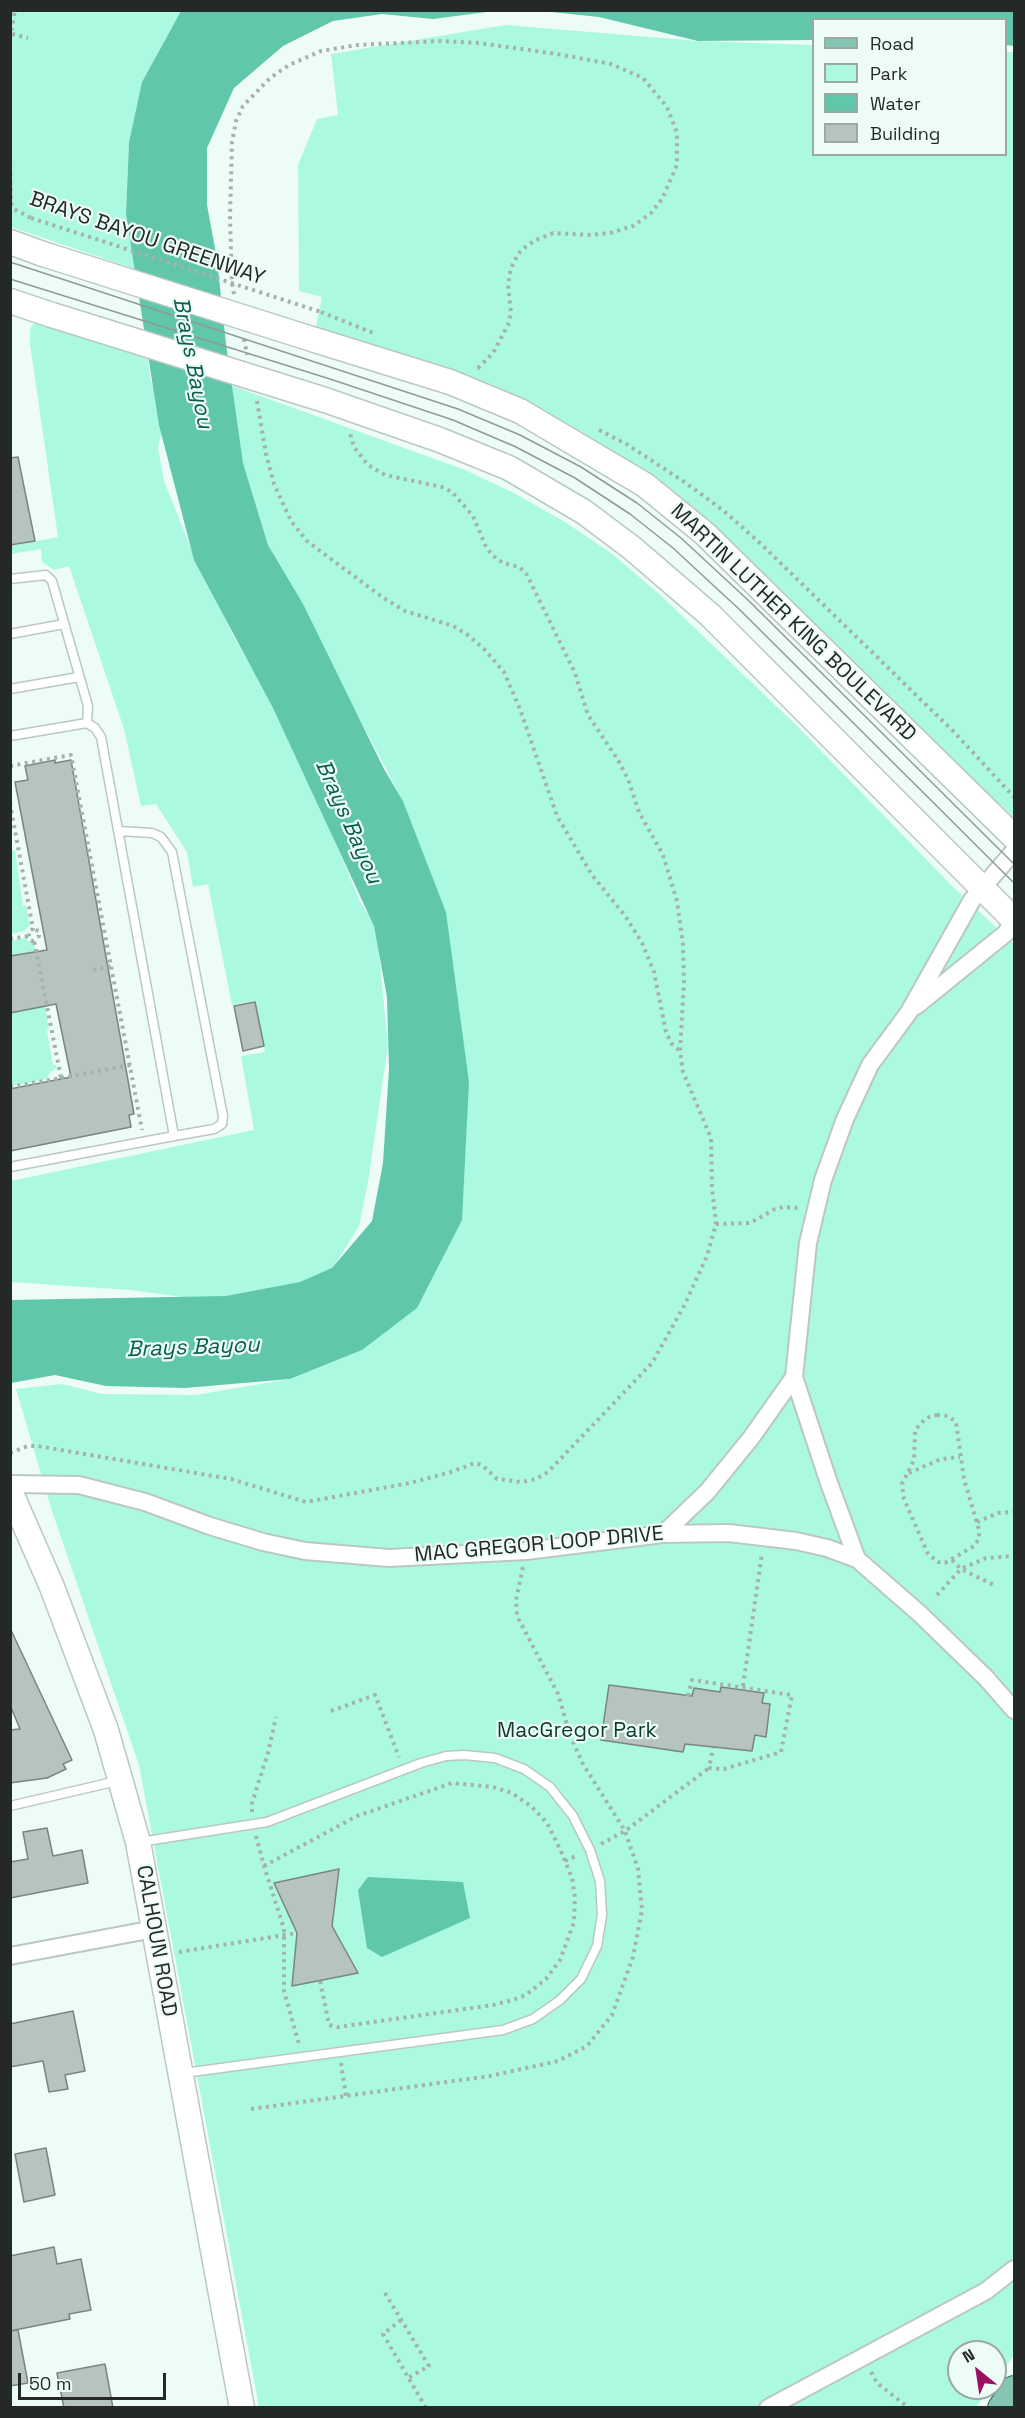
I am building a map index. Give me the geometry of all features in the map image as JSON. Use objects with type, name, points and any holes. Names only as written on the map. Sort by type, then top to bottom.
[{"type":"main road","name":"MARTIN LUTHER KING BOULEVARD","points":[[10,242],[450,382],[520,411],[645,485],[704,532],[1014,837]]},
{"type":"main road","points":[[10,301],[333,403],[441,440],[509,468],[584,512],[632,548],[710,615],[1014,920]]},
{"type":"main road","name":"CALHOUN ROAD","points":[[10,1491],[52,1587],[102,1719],[138,1842],[242,2408]]},
{"type":"main road","points":[[1001,2408],[1014,2389]]},
{"type":"street","points":[[857,1559],[794,1377],[804,1275],[816,1211],[823,1180],[845,1119],[870,1065],[909,1012],[972,900],[1014,851]]},
{"type":"street","points":[[909,1012],[1006,933],[1014,920]]},
{"type":"street","points":[[663,1534],[707,1492],[751,1438],[794,1377]]},
{"type":"street","name":"MAC GREGOR LOOP DRIVE","points":[[10,1484],[80,1485],[145,1503],[263,1542],[329,1554],[389,1558],[526,1551],[663,1534],[729,1533],[765,1536],[826,1548],[857,1559],[920,1614],[986,1678],[1014,1710]]},
{"type":"street","points":[[10,1956],[154,1929]]},
{"type":"street","points":[[768,2408],[986,2291],[1014,2269]]},
{"type":"lane","points":[[10,579],[46,575],[52,581],[88,706],[87,723]]},
{"type":"lane","points":[[10,634],[64,624]]},
{"type":"lane","points":[[10,689],[79,677]]},
{"type":"lane","points":[[10,736],[87,723],[95,728],[100,737],[174,1136]]},
{"type":"lane","points":[[10,1167],[214,1129],[222,1124],[224,1116],[172,852],[161,837],[152,833],[119,831]]},
{"type":"lane","points":[[138,1842],[267,1822],[404,1769],[446,1756],[464,1755],[495,1758],[524,1769],[550,1787],[573,1816],[590,1850],[600,1881],[602,1915],[597,1946],[581,1979],[560,2000],[533,2019],[503,2030],[180,2074]]},
{"type":"lane","points":[[10,1806],[121,1780]]},
{"type":"path","points":[[15,10],[11,36],[28,38]]},
{"type":"path","name":"BRAYS BAYOU GREENWAY","points":[[10,158],[11,203],[14,209],[31,218],[321,312]]},
{"type":"path","points":[[10,1452],[28,1446],[38,1446],[231,1479],[306,1503],[421,1480],[475,1463],[482,1465],[497,1479],[522,1482],[536,1479],[548,1472],[652,1363],[684,1306],[707,1256],[716,1224],[711,1188],[711,1138],[683,1072],[680,1051],[684,982],[683,945],[677,901],[663,855],[639,812],[628,779],[618,760],[588,715],[575,673],[526,573],[519,567],[503,563],[492,555],[486,547],[473,516],[452,492],[442,487],[385,475],[368,465],[354,447],[333,403]]},
{"type":"path","points":[[10,766],[72,755],[142,1131],[131,1133]]},
{"type":"path","points":[[10,803],[33,929]]},
{"type":"path","points":[[10,848],[18,847]]},
{"type":"path","points":[[28,936],[29,931],[33,929]]},
{"type":"path","points":[[33,929],[39,931],[39,936],[34,940]]},
{"type":"path","points":[[10,939],[28,936]]},
{"type":"path","points":[[28,936],[32,941],[34,940]]},
{"type":"path","points":[[34,940],[61,1078]]},
{"type":"path","points":[[93,970],[111,966]]},
{"type":"path","points":[[10,1088],[130,1065]]},
{"type":"path","points":[[716,1224],[750,1223],[783,1207],[816,1211]]},
{"type":"path","points":[[938,1415],[948,1416],[956,1422],[960,1457],[977,1522],[979,1539],[974,1546],[952,1560],[945,1563],[938,1562],[928,1554],[904,1499],[902,1484],[914,1460],[915,1430],[926,1418],[938,1415]]},
{"type":"path","points":[[907,1474],[941,1459],[960,1457]]},
{"type":"path","points":[[977,1522],[998,1513],[1014,1512]]},
{"type":"path","points":[[743,1686],[765,1536]]},
{"type":"path","points":[[251,2109],[490,2076],[558,2061],[587,2046],[612,2015],[633,1957],[642,1910],[638,1869],[625,1831],[583,1764],[570,1735],[558,1694],[518,1616],[516,1600],[526,1551]]},
{"type":"path","points":[[938,1595],[961,1569],[986,1558],[1014,1556]]},
{"type":"path","points":[[952,1560],[961,1569],[996,1586]]},
{"type":"path","points":[[688,1696],[692,1680],[792,1695],[781,1752],[724,1770],[709,1768]]},
{"type":"path","points":[[331,1711],[375,1695],[404,1769]]},
{"type":"path","points":[[276,1717],[268,1753],[252,1803],[252,1824],[285,1935],[284,1991],[301,2057]]},
{"type":"path","points":[[565,1860],[590,1850],[625,1831],[709,1768],[713,1748]]},
{"type":"path","points":[[264,1866],[357,1816],[452,1783],[493,1787],[512,1793],[532,1807],[547,1823],[572,1878],[575,1898],[574,1922],[560,1960],[546,1979],[526,1995],[493,2005],[338,2027],[329,2025],[321,1980]]},
{"type":"path","points":[[159,1955],[297,1933]]},
{"type":"path","points":[[331,2061],[341,2060],[346,2096]]},
{"type":"path","points":[[385,2293],[429,2366],[408,2378]]},
{"type":"path","points":[[401,2320],[383,2334],[426,2408]]},
{"type":"path","points":[[862,2357],[877,2383],[909,2408]]},
{"type":"green space","points":[[11,11],[181,11],[142,82],[129,142],[126,214],[135,269],[11,227]]},
{"type":"green space","points":[[506,25],[698,41],[812,45],[812,156],[1007,156],[1007,52],[1014,52],[1013,816],[948,758],[696,511],[610,450],[564,424],[431,365],[316,327],[322,297],[299,291],[298,165],[317,119],[338,115],[331,54]]},
{"type":"green space","points":[[36,320],[148,359],[151,382],[160,399],[162,431],[158,448],[164,481],[190,546],[234,637],[292,738],[361,904],[376,924],[388,1045],[368,1182],[359,1226],[333,1268],[282,1294],[220,1302],[130,1290],[11,1282],[11,1181],[254,1130],[241,1056],[265,1052],[254,1001],[232,1005],[208,884],[193,887],[187,852],[156,804],[141,806],[124,729],[69,566],[54,570],[42,562],[41,549],[11,554],[10,546],[58,537],[30,344],[30,329]]},
{"type":"green space","name":"MacGregor Park","points":[[230,385],[465,470],[514,493],[565,522],[611,553],[657,592],[796,725],[954,888],[1014,944],[1014,2355],[1007,2365],[1007,2340],[947,2340],[947,2400],[981,2400],[976,2407],[259,2407],[139,1765],[52,1511],[16,1389],[62,1384],[102,1394],[196,1395],[290,1379],[362,1350],[446,912],[403,801],[268,545],[243,463]]},
{"type":"green space","points":[[15,850],[23,906],[26,906],[30,925],[24,931],[11,934],[11,851]]},
{"type":"green space","points":[[26,938],[29,942],[34,942],[37,964],[11,958],[11,941]]},
{"type":"green space","points":[[45,1006],[53,1065],[57,1068],[50,1072],[47,1079],[11,1086],[11,1013]]},
{"type":"water","name":"Brays Bayou","points":[[181,11],[494,11],[433,19],[382,14],[333,21],[283,46],[234,88],[207,148],[207,205],[217,259],[226,344],[243,463],[268,545],[303,604],[384,769],[403,801],[446,912],[469,1082],[462,1220],[417,1308],[362,1350],[290,1379],[185,1388],[106,1386],[55,1375],[11,1383],[10,1300],[226,1296],[300,1282],[332,1268],[372,1221],[383,1163],[389,1069],[387,997],[374,926],[273,708],[194,560],[159,425],[126,214],[129,142],[142,82]]},
{"type":"water","points":[[542,11],[1014,11],[1014,46],[1007,45],[1007,18],[812,18],[812,40],[698,41],[599,17]]},
{"type":"water","points":[[368,1877],[463,1882],[470,1918],[382,1957],[367,1948],[358,1890]]},
{"type":"building","points":[[18,457],[35,541],[10,545],[10,458]]},
{"type":"building","points":[[55,760],[55,763],[71,760],[134,1114],[129,1115],[131,1127],[10,1151],[10,1089],[71,1077],[56,1004],[10,1013],[10,956],[47,950],[15,782],[28,780],[25,766]]},
{"type":"building","points":[[255,1002],[264,1046],[243,1051],[234,1006]]},
{"type":"building","points":[[10,1628],[72,1760],[63,1764],[66,1769],[47,1778],[10,1783],[10,1730],[20,1729],[10,1705]]},
{"type":"building","points":[[609,1685],[692,1696],[694,1688],[720,1692],[721,1687],[764,1693],[762,1703],[770,1704],[766,1737],[755,1735],[752,1751],[685,1744],[683,1752],[601,1740]]},
{"type":"building","points":[[47,1828],[53,1856],[82,1850],[88,1883],[10,1898],[10,1862],[28,1859],[23,1832]]},
{"type":"building","points":[[339,1869],[332,1926],[358,1973],[292,1986],[297,1933],[274,1883]]},
{"type":"building","points":[[73,2011],[85,2071],[65,2075],[68,2089],[49,2092],[43,2061],[10,2067],[10,2024]]},
{"type":"building","points":[[46,2148],[55,2195],[24,2202],[15,2154]]},
{"type":"building","points":[[54,2247],[57,2264],[81,2259],[91,2310],[69,2314],[70,2319],[10,2331],[10,2256]]},
{"type":"building","points":[[18,2330],[28,2383],[10,2386],[10,2331]]},
{"type":"building","points":[[105,2364],[113,2408],[64,2408],[57,2373]]},
{"type":"tram line","points":[[10,262],[458,409],[520,435],[581,467],[637,503],[681,538],[749,601],[1014,864]]},
{"type":"tram line","points":[[10,279],[453,420],[516,447],[575,478],[630,514],[673,548],[740,610],[1014,883]]}]
